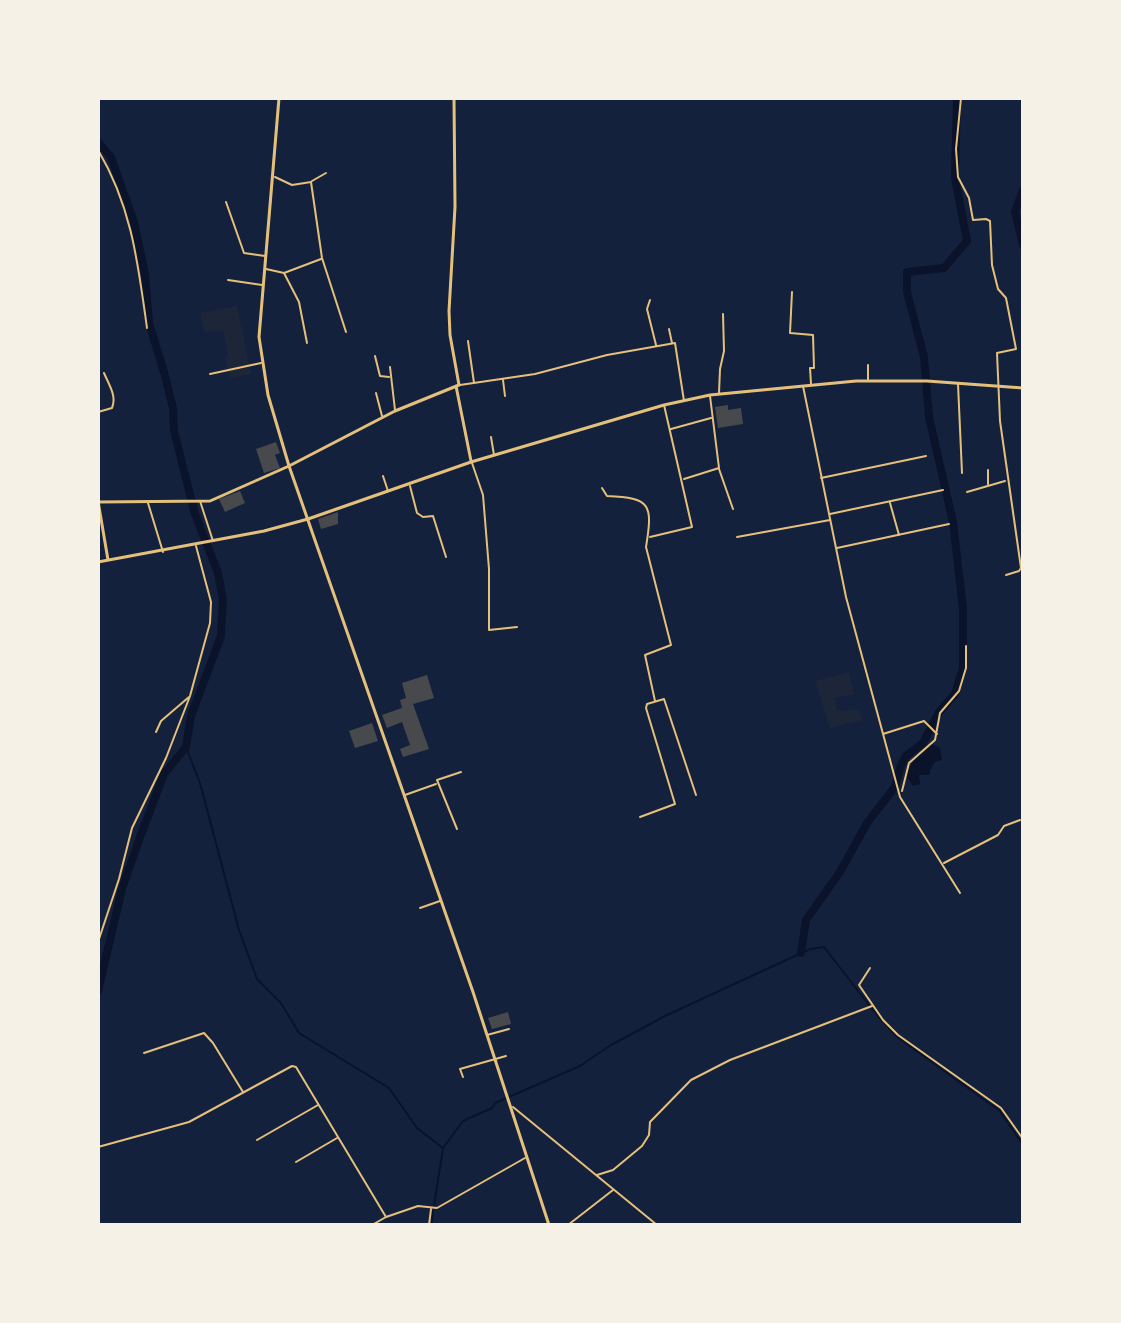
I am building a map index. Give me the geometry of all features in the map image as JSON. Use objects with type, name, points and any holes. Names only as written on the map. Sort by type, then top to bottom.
[{"type":"street","points":[[279,98],[259,337],[268,395],[289,466],[441,900],[549,1225]]},
{"type":"street","points":[[454,98],[455,207],[450,335],[471,462],[483,495],[489,569],[489,630],[517,627]]},
{"type":"street","points":[[961,98],[956,149],[958,177],[969,198],[973,220],[990,221],[992,265],[998,289],[1006,298],[1016,349],[997,353],[997,386],[1007,481],[1021,570],[1006,575]]},
{"type":"street","points":[[98,150],[115,181],[129,218],[147,328]]},
{"type":"street","points":[[273,177],[292,185],[311,182],[326,173]]},
{"type":"street","points":[[311,182],[322,258],[346,332]]},
{"type":"street","points":[[226,202],[244,253],[266,256]]},
{"type":"street","points":[[265,269],[284,273],[322,258]]},
{"type":"street","points":[[284,273],[299,302],[307,343]]},
{"type":"street","points":[[228,280],[263,285]]},
{"type":"street","points":[[792,292],[790,333],[813,335],[811,385]]},
{"type":"street","points":[[650,300],[647,309],[656,346]]},
{"type":"street","points":[[719,394],[724,351],[723,314]]},
{"type":"street","points":[[669,329],[672,344]]},
{"type":"street","points":[[468,341],[474,383]]},
{"type":"street","points":[[108,561],[98,502],[210,501],[289,466],[382,417],[458,386],[535,374],[607,355],[675,343],[684,401]]},
{"type":"street","points":[[375,356],[380,376],[391,376]]},
{"type":"street","points":[[210,374],[262,362]]},
{"type":"street","points":[[868,365],[868,382]]},
{"type":"street","points":[[390,367],[395,411]]},
{"type":"street","points":[[98,412],[114,405],[115,398],[104,373]]},
{"type":"street","points":[[502,379],[505,396]]},
{"type":"street","points":[[98,562],[198,545],[308,519],[471,462],[664,405],[710,395],[868,382],[927,381],[1023,388]]},
{"type":"street","points":[[958,384],[962,473]]},
{"type":"street","points":[[803,385],[846,597],[900,797],[960,893]]},
{"type":"street","points":[[376,393],[382,417]]},
{"type":"street","points":[[710,395],[719,468],[733,509]]},
{"type":"street","points":[[649,537],[692,527],[664,405]]},
{"type":"street","points":[[669,429],[713,418]]},
{"type":"street","points":[[491,437],[494,455]]},
{"type":"street","points":[[820,478],[926,456]]},
{"type":"street","points":[[682,480],[719,468]]},
{"type":"street","points":[[988,470],[988,486]]},
{"type":"street","points":[[383,476],[389,492]]},
{"type":"street","points":[[967,492],[1007,481]]},
{"type":"street","points":[[409,485],[417,513],[423,517],[433,516],[446,557]]},
{"type":"street","points":[[602,488],[607,496],[627,496],[646,504],[649,511],[646,547],[671,645],[646,653],[644,657],[655,701]]},
{"type":"street","points":[[829,515],[943,490]]},
{"type":"street","points":[[198,500],[212,542]]},
{"type":"street","points":[[147,501],[163,552]]},
{"type":"street","points":[[889,502],[899,535]]},
{"type":"street","points":[[737,537],[830,520]]},
{"type":"street","points":[[836,548],[949,524]]},
{"type":"street","points":[[98,942],[132,828],[166,758],[190,696],[210,623],[211,602],[198,545]]},
{"type":"street","points":[[937,735],[936,724],[940,713],[952,702],[961,685],[966,668],[966,646]]},
{"type":"street","points":[[156,732],[161,721],[190,696]]},
{"type":"street","points":[[640,817],[675,804],[647,704],[664,699],[696,795]]},
{"type":"street","points":[[882,735],[924,721],[937,735]]},
{"type":"street","points":[[900,792],[909,763],[937,735]]},
{"type":"street","points":[[404,796],[461,772]]},
{"type":"street","points":[[438,783],[457,829]]},
{"type":"street","points":[[943,864],[998,835],[1004,826],[1020,820]]},
{"type":"street","points":[[420,908],[441,900]]},
{"type":"street","points":[[870,968],[859,985],[872,1006],[898,1035],[1001,1108],[1023,1139]]},
{"type":"street","points":[[597,1175],[613,1170],[642,1146],[649,1135],[650,1122],[686,1084],[701,1073],[872,1006]]},
{"type":"street","points":[[486,1035],[509,1029]]},
{"type":"street","points":[[144,1053],[204,1033],[243,1092]]},
{"type":"street","points":[[463,1077],[460,1069],[506,1056]]},
{"type":"street","points":[[98,1147],[189,1122],[292,1066],[296,1067],[386,1217]]},
{"type":"street","points":[[508,1103],[657,1225]]},
{"type":"street","points":[[257,1140],[319,1105]]},
{"type":"street","points":[[296,1162],[338,1137]]},
{"type":"street","points":[[372,1225],[418,1206],[437,1208],[526,1157]]},
{"type":"street","points":[[568,1225],[614,1189]]},
{"type":"street","points":[[429,1225],[431,1207]]},
{"type":"shaded area","points":[[237,306],[251,374],[230,378],[223,330],[205,332],[200,313]]},
{"type":"shaded area","points":[[849,672],[854,694],[834,698],[837,711],[859,709],[862,720],[830,728],[815,681]]},
{"type":"shaded area","points":[[932,744],[940,748],[942,760],[935,762],[930,775],[919,775],[920,784],[913,786],[906,776],[910,766]]},
{"type":"building","points":[[728,405],[728,410],[741,408],[743,424],[718,428],[715,407]]},
{"type":"building","points":[[276,442],[280,453],[275,455],[280,468],[264,473],[256,449]]},
{"type":"building","points":[[240,491],[245,503],[225,512],[219,499]]},
{"type":"building","points":[[338,512],[338,524],[321,529],[318,519]]},
{"type":"building","points":[[427,675],[434,698],[413,704],[429,749],[403,757],[400,749],[410,745],[402,722],[387,728],[382,715],[402,708],[400,700],[406,698],[402,683]]},
{"type":"building","points":[[372,723],[378,741],[355,748],[349,731]]},
{"type":"building","points":[[508,1012],[511,1024],[492,1029],[488,1018]]},
{"type":"waterway","points":[[801,953],[806,920],[840,872],[867,823],[895,787],[906,756],[923,743],[939,712],[955,694],[963,668],[963,609],[953,522],[929,417],[924,357],[907,292],[907,272],[944,268],[967,241],[955,178],[957,98]]},
{"type":"waterway","points":[[98,142],[111,157],[134,222],[145,274],[149,323],[173,408],[174,431],[195,514],[218,573],[223,600],[221,636],[191,716],[186,747],[164,774],[139,840],[122,889],[98,991]]},
{"type":"waterway","points":[[1023,190],[1015,212],[1023,245]]},
{"type":"waterway","points":[[186,747],[200,783],[239,930],[257,979],[281,1003],[299,1033],[389,1088],[417,1128],[443,1148],[434,1206]]},
{"type":"waterway","points":[[443,1148],[463,1121],[492,1108],[495,1103],[580,1066],[665,1016],[810,949],[824,947],[869,1005]]},
{"type":"waterway","points":[[872,1009],[897,1037],[1000,1111],[1023,1145]]},
{"type":"waterway","points":[[432,1225],[433,1211]]}]
